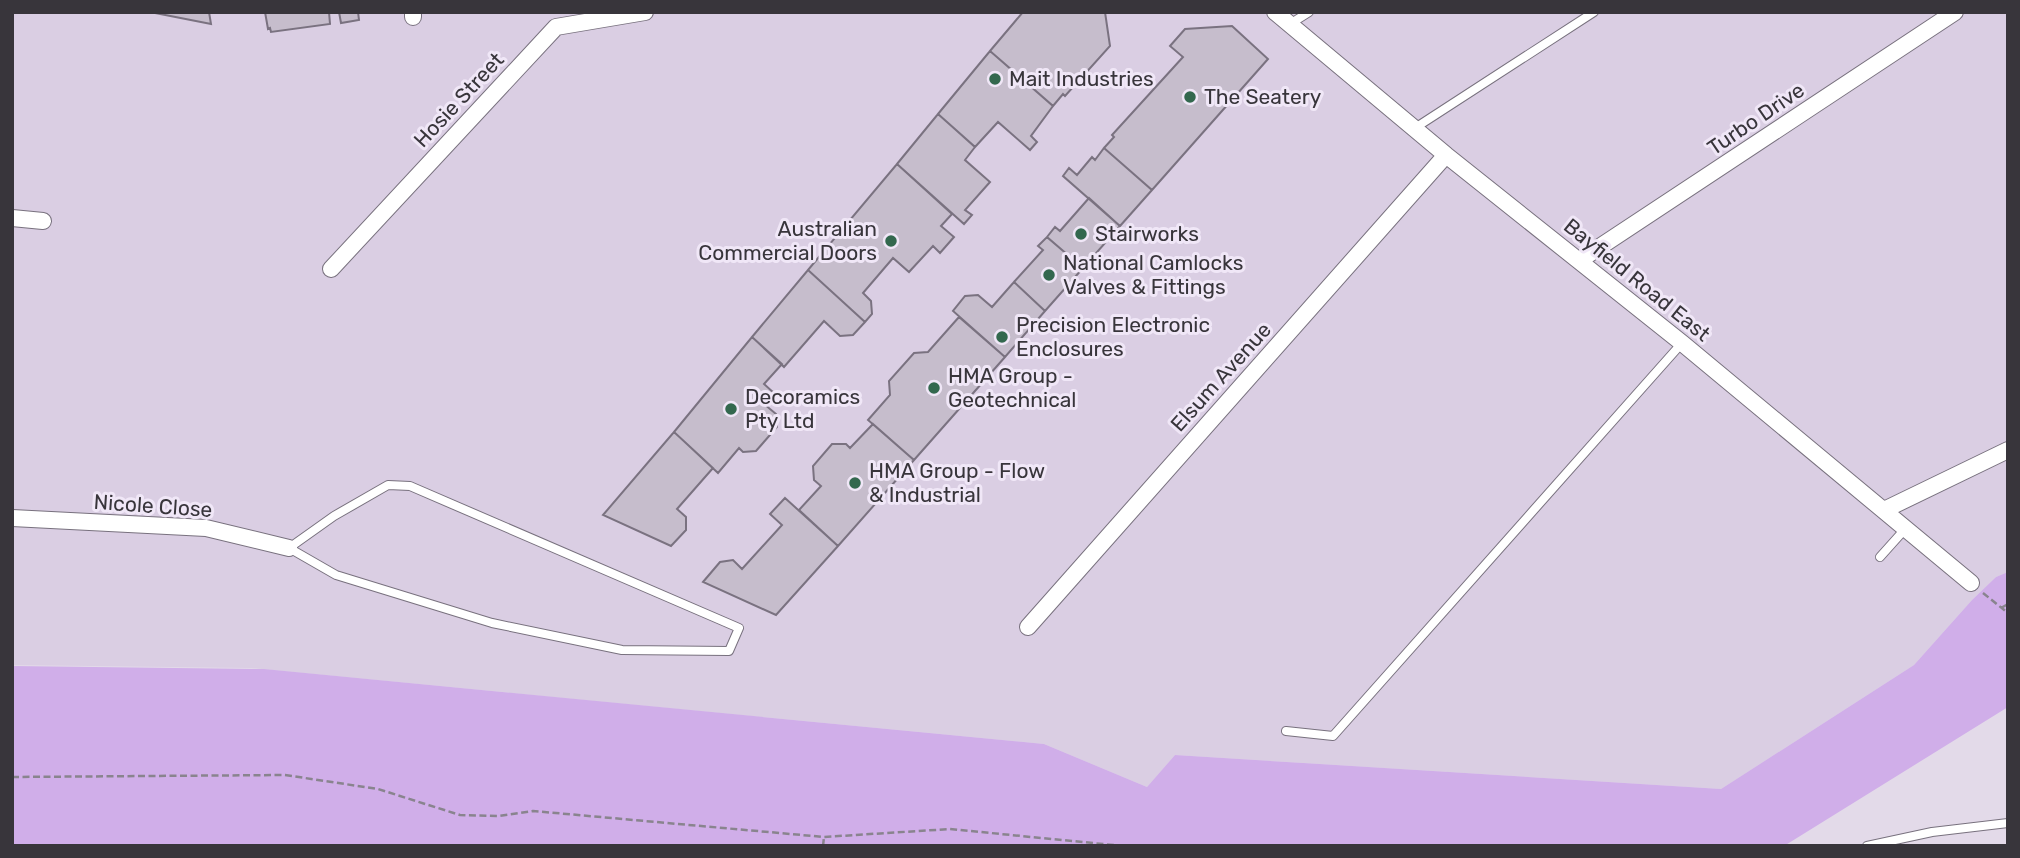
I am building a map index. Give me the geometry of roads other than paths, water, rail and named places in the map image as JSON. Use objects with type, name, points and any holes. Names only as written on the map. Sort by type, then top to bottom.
[{"type":"street","name":"Hosie Street","points":[[331,268],[556,27],[645,12]]},
{"type":"street","name":"Bayfield Road East","points":[[1275,12],[1971,583]]},
{"type":"street","name":"Turbo Drive","points":[[1580,260],[1955,12]]},
{"type":"street","name":"Elsum Avenue","points":[[1028,627],[1446,155]]},
{"type":"street","points":[[12,218],[43,221]]},
{"type":"street","points":[[1884,510],[2008,450]]},
{"type":"street","name":"Nicole Close","points":[[12,518],[206,528],[289,548]]},
{"type":"lane","points":[[1290,24],[1309,12]]},
{"type":"lane","points":[[1415,128],[1594,12]]},
{"type":"lane","points":[[1286,731],[1333,736],[1682,344]]},
{"type":"lane","points":[[388,485],[410,486],[739,628],[729,651],[622,650],[492,623],[336,575],[289,548],[334,516],[388,485]]},
{"type":"lane","points":[[1880,556],[1906,528]]},
{"type":"lane","points":[[1867,846],[1932,832],[2008,823]]},
{"type":"place","name":"Mait Industries","points":[[995,79]]},
{"type":"place","name":"The Seatery","points":[[1190,97]]},
{"type":"place","name":"Stairworks","points":[[1081,234]]},
{"type":"place","name":"Australian Commercial Doors","points":[[891,241]]},
{"type":"place","name":"National Camlocks Valves & Fittings","points":[[1049,275]]},
{"type":"place","name":"Precision Electronic Enclosures","points":[[1002,337]]},
{"type":"place","name":"HMA Group - Geotechnical","points":[[934,388]]},
{"type":"place","name":"Decoramics Pty Ltd","points":[[731,409]]},
{"type":"place","name":"HMA Group - Flow & Industrial","points":[[855,483]]}]
